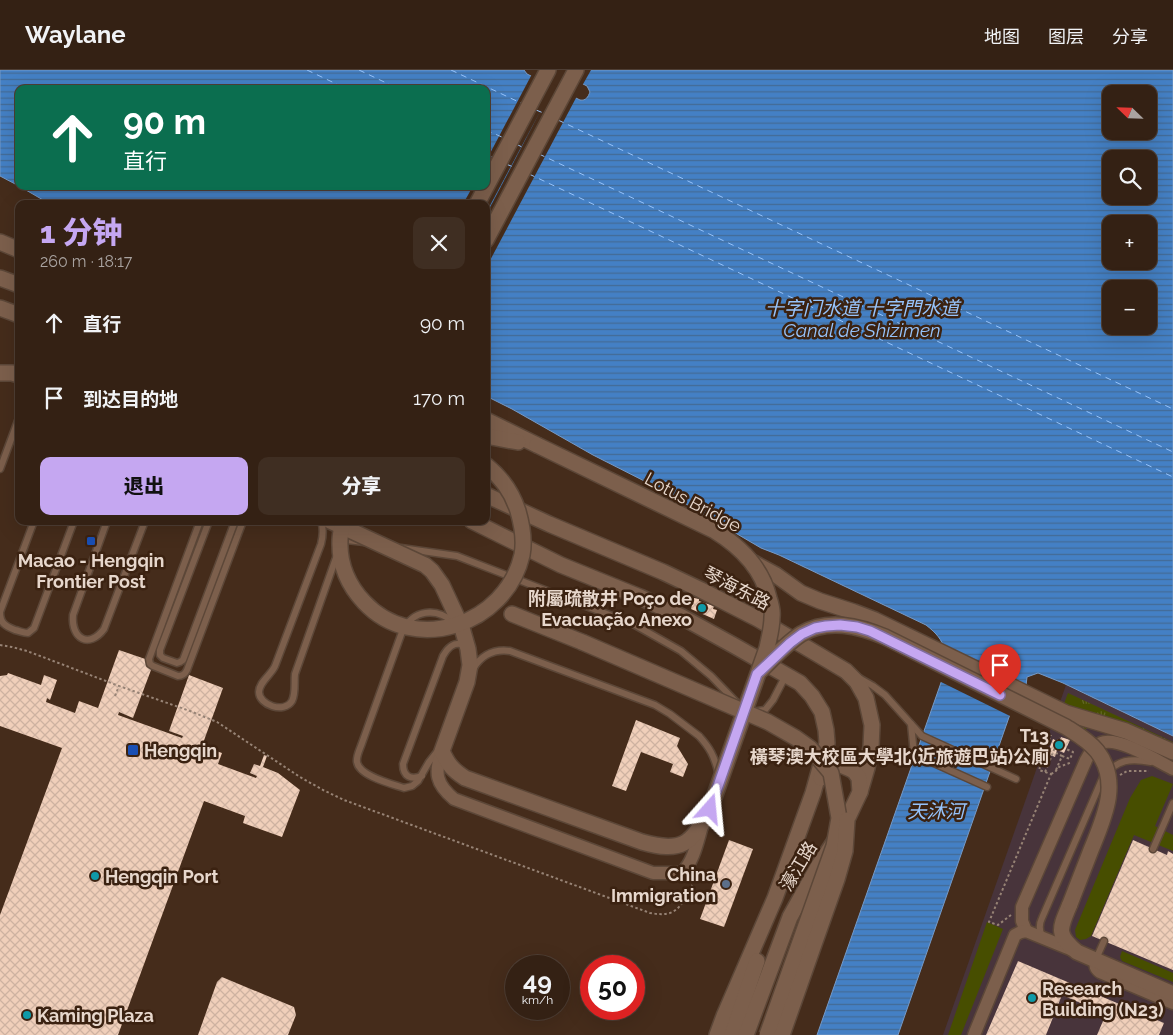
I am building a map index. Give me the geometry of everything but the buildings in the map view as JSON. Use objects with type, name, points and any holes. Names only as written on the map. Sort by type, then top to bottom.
[{"type":"main road","points":[[490,179],[548,70]]},
{"type":"main road","points":[[490,232],[576,70]]},
{"type":"main road","points":[[512,138],[534,150]]},
{"type":"main road","points":[[0,242],[15,248]]},
{"type":"main road","points":[[0,278],[15,284]]},
{"type":"main road","points":[[0,308],[15,314]]},
{"type":"main road","points":[[0,373],[15,373]]},
{"type":"main road","name":"Lotus Bridge","points":[[444,746],[447,763],[465,778],[642,842],[662,847],[684,843],[693,837],[710,809],[769,640],[773,615],[766,586],[761,575],[752,562],[731,540],[490,422]]},
{"type":"main road","name":"Lotus Bridge","points":[[490,437],[537,445]]},
{"type":"main road","points":[[342,525],[340,540],[345,573],[352,587],[368,607],[392,622],[414,628],[430,630],[459,625],[487,610],[497,601],[514,577],[522,554],[522,523],[516,505],[505,484],[490,468]]},
{"type":"main road","name":"琴海东路","points":[[490,497],[701,590],[758,619],[846,671],[857,682],[866,698],[872,725],[868,768],[860,792]]},
{"type":"main road","points":[[336,525],[353,537],[425,565],[442,585],[462,628],[470,665],[467,682],[444,746]]},
{"type":"main road","points":[[480,525],[561,565],[640,597],[682,617],[800,683],[812,696],[822,712],[826,730],[827,743],[814,793]]},
{"type":"main road","points":[[752,562],[776,575],[801,593],[875,620],[1066,713],[1126,730],[1173,752]]},
{"type":"main road","points":[[512,614],[768,722],[810,748],[830,773],[843,800],[847,820],[845,851],[782,1035]]},
{"type":"main road","points":[[757,674],[802,634],[815,628],[826,626],[857,627],[885,637],[1082,737],[1097,751],[1107,771],[1109,798],[1104,818],[1063,920],[1062,933],[1067,944],[1077,952],[1173,994]]},
{"type":"main road","points":[[717,1035],[775,898],[814,793],[823,774],[832,767],[841,765],[854,771],[859,778],[860,792]]},
{"type":"main road","points":[[767,1035],[834,846],[838,818],[830,773]]},
{"type":"main road","name":"濠江路","points":[[732,1035],[746,1014],[790,917],[810,879],[842,830],[860,792]]},
{"type":"main road","points":[[746,1014],[775,898]]},
{"type":"main road","name":"濠江路","points":[[746,1014],[746,1035]]},
{"type":"street","points":[[974,1035],[1021,933],[1022,907],[1086,760],[1094,747],[1103,742],[1114,742],[1136,750],[1173,769]]},
{"type":"street","points":[[444,746],[438,762],[438,779],[444,790],[454,799],[653,873],[682,873],[691,861],[702,825]]},
{"type":"street","points":[[1021,933],[1045,939],[1077,952]]},
{"type":"street","points":[[1096,960],[1096,969],[1100,972],[1173,1002]]},
{"type":"lane","points":[[0,469],[15,429]]},
{"type":"lane","points":[[33,525],[0,612],[5,626],[24,633],[31,631],[37,622],[73,525]]},
{"type":"lane","points":[[106,525],[73,615],[74,629],[77,634],[85,639],[95,638],[104,629],[143,525]]},
{"type":"lane","points":[[198,525],[149,660],[153,666],[178,676],[185,674],[187,670],[242,525]]},
{"type":"lane","points":[[207,525],[160,650],[160,655],[163,658],[177,663],[183,660],[234,525]]},
{"type":"lane","points":[[322,525],[320,544],[275,666],[262,683],[259,691],[260,696],[265,702],[272,706],[283,708],[292,701],[295,674],[339,551],[343,543],[352,536],[457,556],[635,625],[680,651],[711,676],[742,708],[751,712],[765,710],[773,700],[786,676]]},
{"type":"lane","points":[[166,635],[180,574]]},
{"type":"lane","points":[[444,746],[434,754],[422,776],[415,784],[404,788],[364,773],[357,764],[358,753],[406,623],[413,617],[427,612],[434,612],[450,618],[462,628]]},
{"type":"lane","points":[[187,649],[203,629]]},
{"type":"lane","points":[[422,776],[408,777],[404,773],[403,764],[446,651],[450,646],[458,643],[466,646],[468,649]]},
{"type":"lane","points":[[467,682],[477,662],[486,654],[494,651],[510,651],[655,705],[700,736],[714,756],[718,771]]},
{"type":"lane","points":[[846,671],[873,686],[884,695],[922,736],[1016,779]]},
{"type":"lane","points":[[911,724],[914,754],[987,787]]},
{"type":"lane","points":[[1045,939],[1041,935],[1040,922],[1103,777],[1109,768],[1128,760],[1137,759],[1160,763]]},
{"type":"lane","points":[[1153,849],[1173,804]]},
{"type":"lane","points":[[1096,960],[1104,941]]},
{"type":"path","points":[[0,645],[27,651],[217,722],[300,777],[322,790],[355,805],[650,912],[668,914],[675,910],[682,903],[697,875]]},
{"type":"path","points":[[115,696],[119,686]]},
{"type":"path","points":[[1045,772],[1061,731]]},
{"type":"path","points":[[1011,922],[1014,913],[998,925],[989,922],[1051,774],[1039,770],[1051,736]]},
{"type":"path","points":[[1056,753],[1070,759],[1073,752],[1066,749]]},
{"type":"path","points":[[1055,772],[1062,756]]},
{"type":"shaded area","points":[[1066,685],[1173,736],[1173,1035],[943,1035]]},
{"type":"green space","points":[[1068,693],[1173,742],[1173,751],[1089,726],[1081,734],[1056,725]]},
{"type":"green space","points":[[1152,776],[1173,784],[1155,826],[1173,835],[1173,851],[1134,835],[1091,936],[1080,940],[1076,937],[1075,930],[1130,798],[1141,780]]},
{"type":"green space","points":[[987,922],[1003,929],[961,1035],[948,1035]]},
{"type":"green space","points":[[1122,951],[1173,973],[1173,982],[1122,961],[1120,957]]},
{"type":"water","name":"十字门水道 十字門水道 Canal de Shizimen","points":[[0,70],[524,70],[527,74],[580,100],[584,100],[590,92],[587,86],[555,70],[1173,70],[1173,736],[1063,683],[1038,673],[1027,677],[1025,694],[1015,700],[898,1035],[817,1035],[943,677],[944,648],[942,642],[933,631],[926,625],[761,548],[664,491],[593,455],[490,398],[490,200],[43,200],[26,190],[490,190],[490,85],[15,85],[15,184],[0,176]]},
{"type":"pier","points":[[553,70],[591,70],[582,86]]},
{"type":"pier","points":[[532,74],[577,96],[490,260],[490,207],[542,108],[490,206],[490,200],[465,200],[471,190],[490,190],[490,153]]},
{"type":"pier","points":[[943,666],[1017,702],[1012,717],[939,681]]},
{"type":"ferry route","points":[[307,70],[339,85]]},
{"type":"ferry route","points":[[359,70],[391,85]]},
{"type":"ferry route","points":[[451,70],[483,85]]},
{"type":"ferry route","points":[[490,88],[523,104]]},
{"type":"ferry route","points":[[536,110],[546,114]]},
{"type":"ferry route","points":[[558,120],[1173,409]]},
{"type":"ferry route","points":[[490,132],[504,138]]},
{"type":"ferry route","points":[[516,144],[526,149]]},
{"type":"ferry route","points":[[539,154],[1173,452]]},
{"type":"ferry route","points":[[490,156],[494,158]]},
{"type":"ferry route","points":[[506,164],[516,168]]},
{"type":"ferry route","points":[[529,174],[1173,477]]},
{"type":"place","name":"Macao - Hengqin Frontier Post","points":[[91,541]]},
{"type":"place","name":"附屬疏散井 Poço de Evacuação Anexo","points":[[702,608]]},
{"type":"place","name":"T13 橫琴澳大校區大學北(近旅遊巴站)公廁","points":[[1059,745]]},
{"type":"place","name":"Hengqin","points":[[133,750]]},
{"type":"place","name":"Hengqin Port","points":[[95,876]]},
{"type":"place","name":"China Immigration","points":[[726,884]]},
{"type":"place","name":"Research Building (N23)","points":[[1032,998]]},
{"type":"place","name":"Kaming Plaza","points":[[27,1015]]},
{"type":"route","points":[[710,809],[757,674],[790,643],[802,634],[815,628],[840,625],[870,631],[1000,695]]},
{"type":"water label","name":"天沐河","points":[[936,811]]}]
